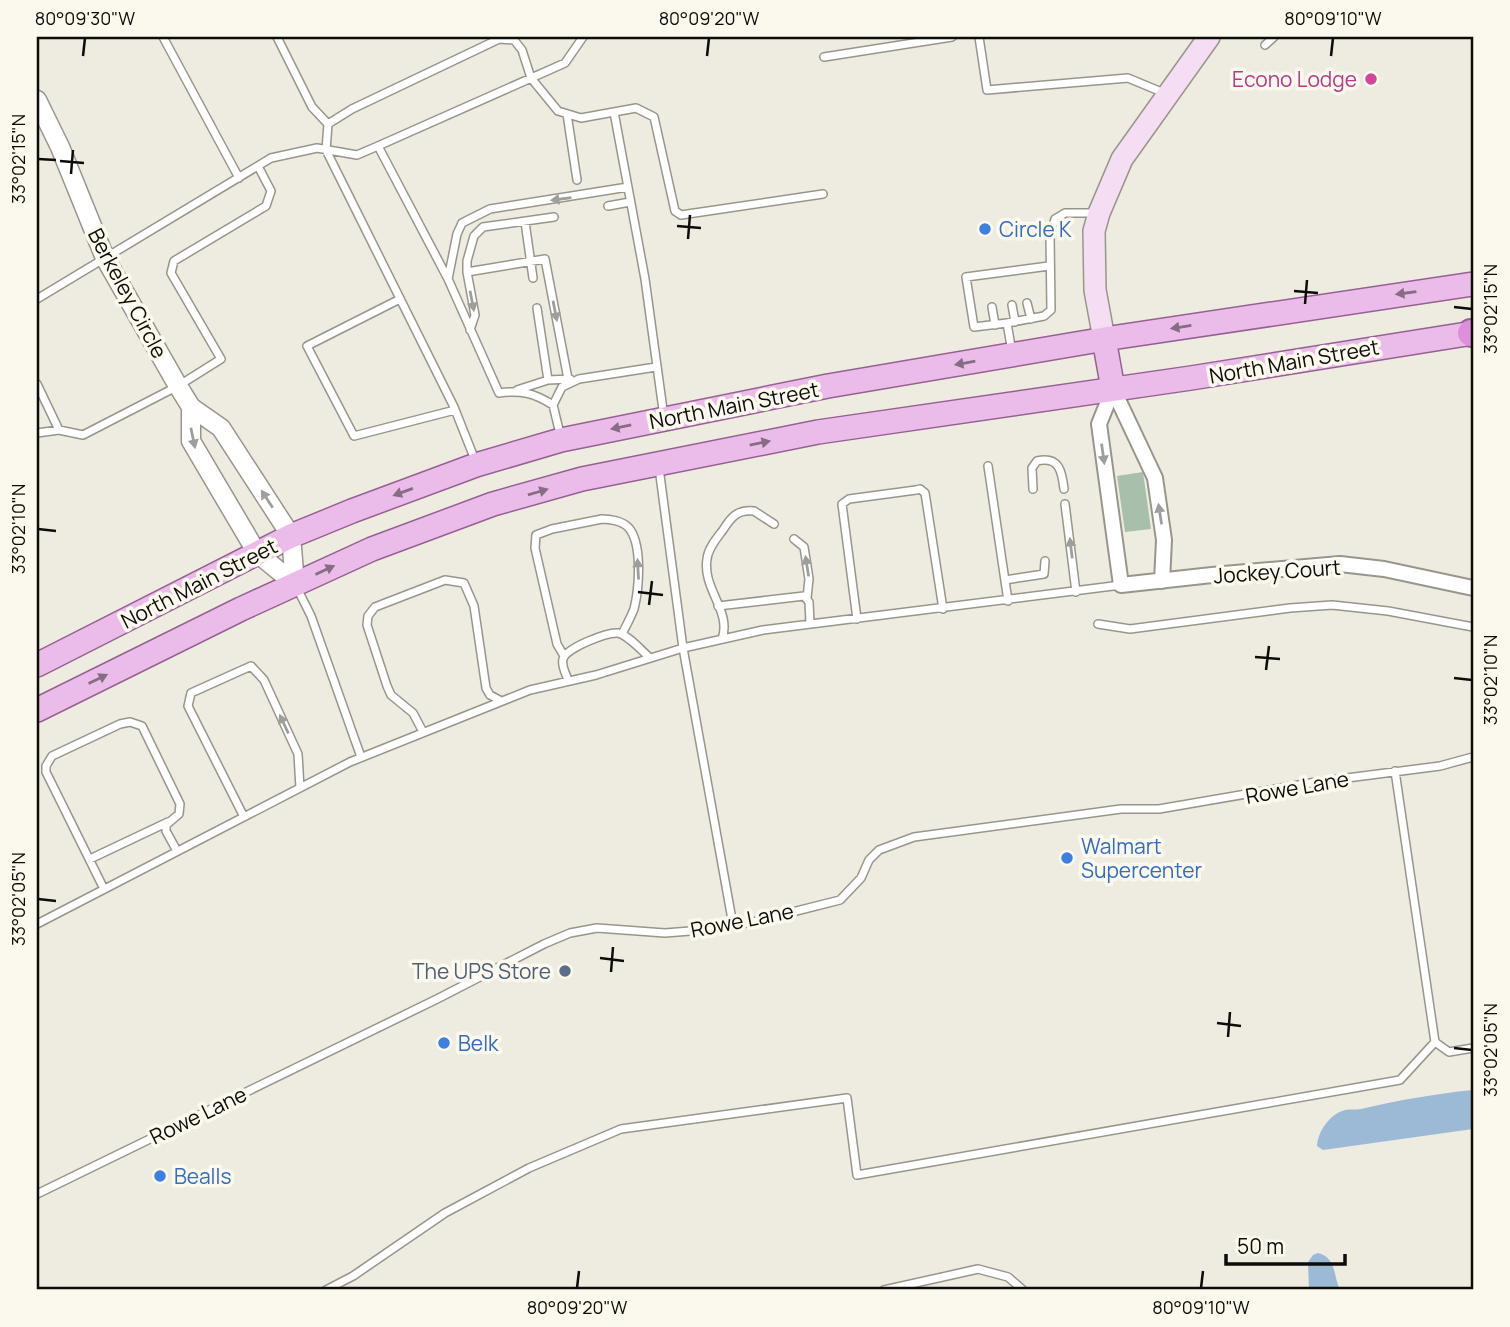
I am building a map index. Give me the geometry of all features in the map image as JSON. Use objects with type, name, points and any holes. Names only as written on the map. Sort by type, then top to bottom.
[{"type":"main road","points":[[1113,389],[1095,290],[1094,231],[1122,159],[1209,37]]},
{"type":"main road","name":"North Main Street","points":[[37,666],[291,536],[476,465],[561,440],[828,386],[1104,340],[1473,284]]},
{"type":"main road","name":"North Main Street","points":[[37,710],[372,549],[493,504],[582,479],[818,432],[1472,333]]},
{"type":"street","name":"Berkeley Circle","points":[[37,100],[60,147],[105,258],[178,386],[191,407],[221,428],[291,536],[295,584]]},
{"type":"street","points":[[1113,389],[1154,478],[1164,540],[1162,582]]},
{"type":"street","points":[[1113,389],[1099,424],[1121,585]]},
{"type":"street","points":[[191,407],[191,442],[257,553],[295,584]]},
{"type":"street","name":"Jockey Court","points":[[1121,585],[1339,564],[1384,569],[1473,588]]},
{"type":"lane","points":[[163,37],[239,177]]},
{"type":"lane","points":[[277,37],[312,107],[328,124],[326,150],[455,410],[476,465]]},
{"type":"lane","points":[[37,299],[271,158],[317,148],[357,155],[565,63],[583,37]]},
{"type":"lane","points":[[824,57],[952,37]]},
{"type":"lane","points":[[979,37],[987,90],[1128,78],[1167,94]]},
{"type":"lane","points":[[1265,46],[1274,37]]},
{"type":"lane","points":[[328,124],[352,109],[499,39],[514,38],[522,50],[531,78],[558,111],[581,118],[636,108],[654,117],[675,211],[681,215],[823,194]]},
{"type":"lane","points":[[614,112],[645,279],[664,418]]},
{"type":"lane","points":[[567,114],[577,180]]},
{"type":"lane","points":[[378,146],[448,279],[499,393],[548,380],[579,379],[656,367]]},
{"type":"lane","points":[[37,433],[59,430],[83,435],[178,386],[221,359],[171,273],[174,261],[266,206],[271,191],[258,166]]},
{"type":"lane","points":[[448,279],[457,234],[462,223],[490,209],[628,187]]},
{"type":"lane","points":[[608,206],[631,202]]},
{"type":"lane","points":[[1049,266],[1023,273],[1006,271],[966,277],[974,327],[1031,319],[1044,316],[1051,310],[1050,234],[1055,219],[1065,214],[1099,213]]},
{"type":"lane","points":[[470,330],[475,315],[467,261],[474,236],[483,228],[554,217]]},
{"type":"lane","points":[[525,222],[533,278]]},
{"type":"lane","points":[[467,272],[545,258],[568,379]]},
{"type":"lane","points":[[1006,271],[1008,280]]},
{"type":"lane","points":[[986,273],[988,282]]},
{"type":"lane","points":[[400,299],[307,346],[354,436],[455,410]]},
{"type":"lane","points":[[1027,303],[1031,319]]},
{"type":"lane","points":[[1012,305],[1013,355]]},
{"type":"lane","points":[[992,307],[995,325]]},
{"type":"lane","points":[[537,308],[548,380]]},
{"type":"lane","points":[[552,405],[562,387],[579,379]]},
{"type":"lane","points":[[37,384],[59,430]]},
{"type":"lane","points":[[517,390],[538,395],[552,405],[561,440]]},
{"type":"lane","points":[[1033,489],[1032,468],[1037,461],[1046,459],[1055,461],[1061,469],[1064,489]]},
{"type":"lane","points":[[659,464],[683,648],[733,925]]},
{"type":"lane","points":[[988,466],[1008,601]]},
{"type":"lane","points":[[857,619],[842,504],[849,499],[920,489],[925,493],[943,609]]},
{"type":"lane","points":[[1065,504],[1076,592]]},
{"type":"lane","points":[[722,639],[726,625],[710,589],[706,559],[731,517],[738,512],[754,510],[774,524]]},
{"type":"lane","points":[[568,680],[535,548],[536,535],[602,519],[629,527],[634,537],[639,568],[638,586],[633,611],[622,634]]},
{"type":"lane","points":[[794,539],[804,547],[809,579],[807,598],[810,623]]},
{"type":"lane","points":[[1005,580],[1044,573],[1045,561]]},
{"type":"lane","points":[[423,732],[413,713],[391,695],[387,686],[367,625],[368,616],[375,607],[444,580],[464,583],[474,606],[483,680],[490,695],[501,701]]},
{"type":"lane","points":[[295,584],[312,616],[361,757]]},
{"type":"lane","points":[[37,924],[361,757],[530,690],[596,675],[683,648],[810,623],[943,609],[1121,585]]},
{"type":"lane","points":[[718,606],[800,596],[807,598]]},
{"type":"lane","points":[[1098,624],[1130,629],[1332,605],[1388,611],[1473,627]]},
{"type":"lane","points":[[564,656],[570,650],[609,634],[622,634],[649,657]]},
{"type":"lane","points":[[244,817],[188,706],[191,693],[251,666],[264,680],[298,754],[300,788]]},
{"type":"lane","points":[[90,859],[169,822],[179,814],[180,804],[142,726],[130,722],[109,729],[52,756],[46,766],[46,772],[104,889]]},
{"type":"lane","name":"Rowe Lane","points":[[37,1194],[570,933],[597,928],[665,933],[733,925],[840,900],[860,878],[869,860],[879,850],[908,839],[1121,809],[1159,809],[1316,782],[1463,762],[1473,757]]},
{"type":"lane","points":[[1395,771],[1435,1042],[1449,1052],[1473,1048]]},
{"type":"lane","points":[[169,822],[166,831],[177,851]]},
{"type":"lane","points":[[326,1290],[353,1276],[445,1213],[529,1168],[621,1129],[847,1098],[858,1175],[1400,1080],[1435,1042]]},
{"type":"lane","points":[[884,1290],[978,1269],[1008,1277],[1023,1290]]},
{"type":"green space","points":[[1143,472],[1151,529],[1125,532],[1117,476]]},
{"type":"water","points":[[1473,1090],[1473,1129],[1323,1150],[1317,1146],[1326,1124],[1334,1115],[1345,1110]]},
{"type":"water","points":[[1318,1253],[1331,1263],[1340,1290],[1309,1290],[1308,1262]]},
{"type":"place","name":"Econo Lodge","points":[[1371,79]]},
{"type":"place","name":"Circle K","points":[[985,229]]},
{"type":"place","name":"Walmart Supercenter","points":[[1067,858]]},
{"type":"place","name":"The UPS Store","points":[[565,971]]},
{"type":"place","name":"Belk","points":[[444,1043]]},
{"type":"place","name":"Bealls","points":[[160,1176]]}]
